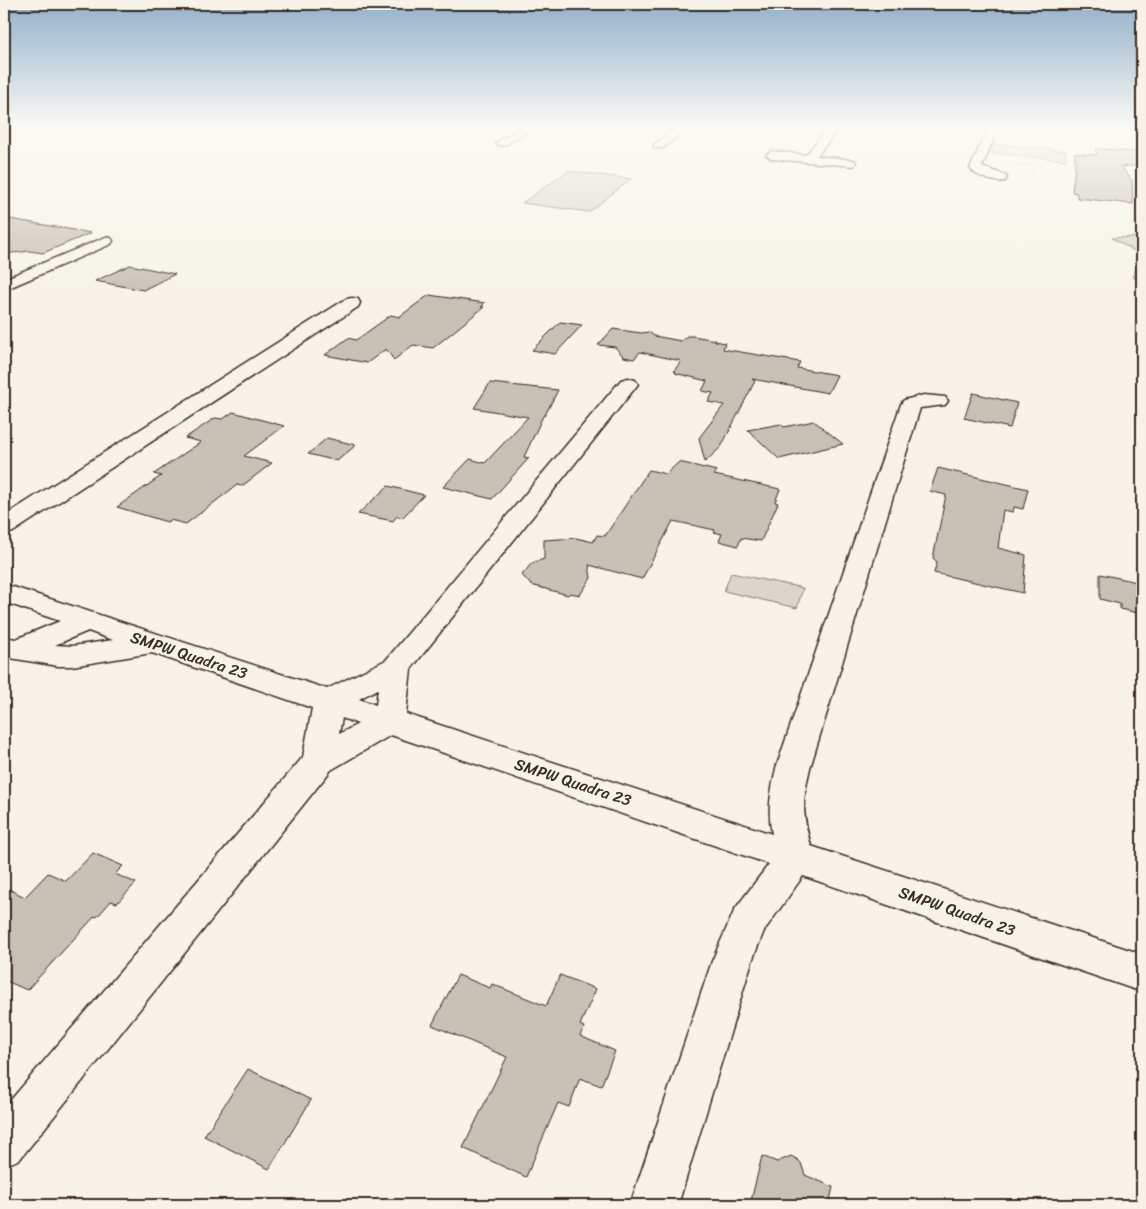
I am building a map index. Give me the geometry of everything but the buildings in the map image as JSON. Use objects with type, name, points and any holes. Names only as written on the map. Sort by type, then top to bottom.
[{"type":"street","points":[[4,285],[106,241]]},
{"type":"street","points":[[4,527],[352,303]]},
{"type":"street","points":[[319,761],[329,701],[396,667],[628,384]]},
{"type":"street","points":[[654,1205],[732,961],[749,922],[796,857],[786,817],[787,794],[793,768],[911,404],[924,401],[938,401]]},
{"type":"street","name":"SMPW Quadra 23","points":[[4,593],[1142,973]]},
{"type":"street","points":[[12,648],[86,620]]},
{"type":"street","points":[[12,648],[58,656],[72,656],[153,643]]},
{"type":"street","points":[[4,1143],[319,761],[388,721],[396,667]]},
{"type":"shaded area","points":[[549,184],[624,184],[589,212],[522,203]]},
{"type":"shaded area","points":[[1142,237],[1142,281],[1133,277],[1141,255],[1112,238]]},
{"type":"shaded area","points":[[731,573],[803,588],[797,608],[724,591]]}]
